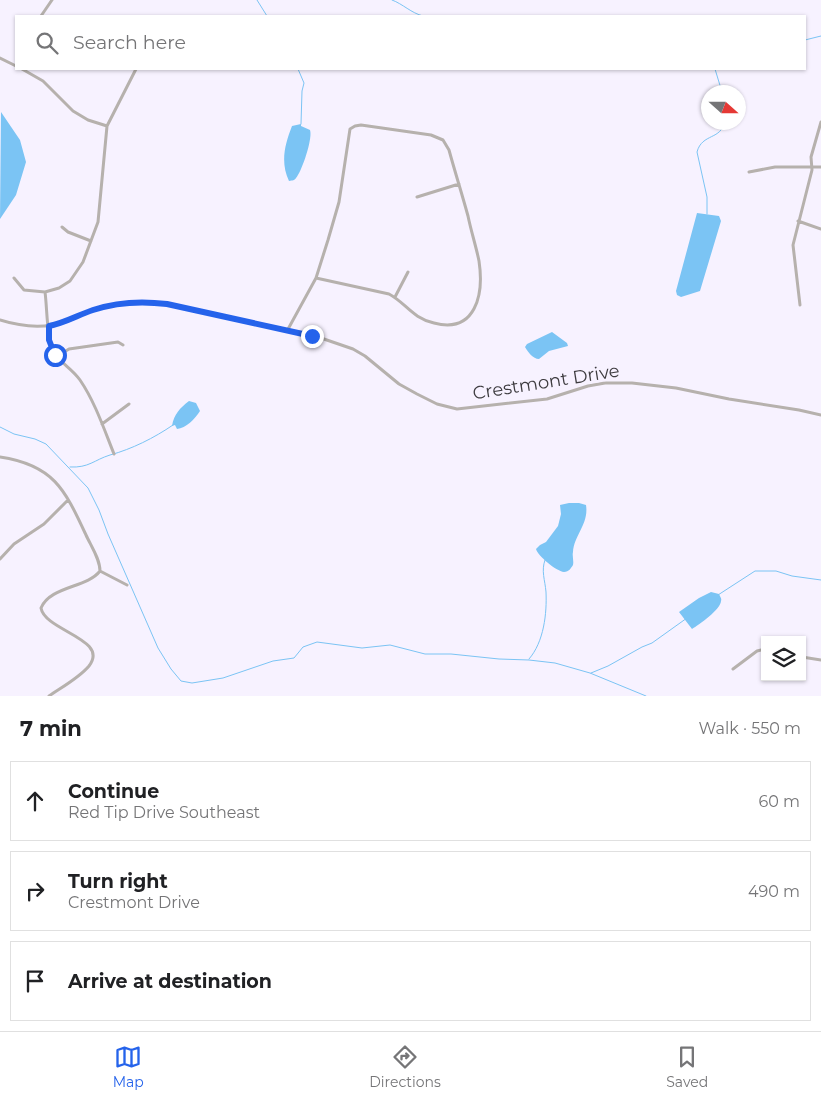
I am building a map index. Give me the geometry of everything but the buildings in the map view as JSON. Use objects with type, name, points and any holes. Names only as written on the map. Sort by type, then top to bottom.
[{"type":"street","points":[[42,15],[52,0]]},
{"type":"street","points":[[0,58],[15,64]]},
{"type":"street","points":[[24,70],[43,81],[73,112],[88,120],[107,126]]},
{"type":"street","points":[[14,278],[24,290],[45,292],[59,288],[70,281],[83,262],[98,222],[107,126],[135,70]]},
{"type":"street","points":[[800,305],[793,245],[812,170],[811,157],[821,122]]},
{"type":"street","points":[[287,331],[316,278],[339,202],[350,129],[355,126],[431,135],[440,138],[449,150],[480,268],[481,283],[473,313],[466,320],[457,324],[440,325],[414,315],[395,297],[384,292],[316,278]]},
{"type":"street","points":[[749,172],[775,167],[821,167]]},
{"type":"street","points":[[417,197],[459,184]]},
{"type":"street","points":[[798,221],[821,230]]},
{"type":"street","points":[[62,226],[68,232],[91,241]]},
{"type":"street","points":[[395,297],[408,272]]},
{"type":"street","points":[[45,292],[49,340],[56,357],[70,367],[80,379],[114,454]]},
{"type":"street","name":"Crestmont Drive","points":[[0,320],[30,327],[49,326],[100,308],[130,303],[152,302],[328,340],[354,349],[399,384],[449,408],[465,409],[547,399],[594,384],[610,382],[676,388],[821,415]]},
{"type":"street","points":[[56,357],[69,349],[118,342],[123,345]]},
{"type":"street","points":[[102,424],[129,404]]},
{"type":"street","points":[[0,457],[23,461],[45,472],[54,480],[68,500],[97,560],[100,571],[127,585]]},
{"type":"street","points":[[0,559],[14,544],[44,524],[68,500]]},
{"type":"street","points":[[49,696],[90,665],[93,658],[91,647],[45,618],[40,608],[50,598],[93,577],[100,571]]},
{"type":"street","points":[[733,668],[761,650]]},
{"type":"street","points":[[806,657],[821,660]]},
{"type":"water","points":[[1,112],[20,140],[26,162],[16,195],[0,219]]},
{"type":"water","points":[[301,124],[301,126],[310,130],[311,134],[304,162],[295,180],[289,181],[286,174],[284,153],[292,126]]},
{"type":"water","points":[[697,213],[719,216],[721,221],[700,291],[681,297],[677,295],[676,291]]},
{"type":"water","points":[[552,332],[567,343],[568,346],[549,351],[539,359],[533,357],[525,347],[527,344]]},
{"type":"water","points":[[189,401],[196,403],[200,411],[190,423],[177,429],[175,425],[172,426],[174,418]]},
{"type":"water","points":[[569,503],[586,505],[586,512],[574,546],[573,565],[569,571],[564,572],[548,563],[536,549],[546,542],[558,526],[561,514],[560,505]]},
{"type":"water","points":[[711,592],[719,594],[720,604],[709,616],[692,629],[679,612]]},
{"type":"waterway","points":[[257,0],[266,15]]},
{"type":"waterway","points":[[392,0],[420,15]]},
{"type":"waterway","points":[[806,40],[821,36]]},
{"type":"waterway","points":[[298,70],[304,83],[301,124]]},
{"type":"waterway","points":[[715,70],[720,85]]},
{"type":"waterway","points":[[707,214],[707,197],[697,152],[703,142],[721,130]]},
{"type":"waterway","points":[[70,467],[87,465],[126,450],[151,439],[173,425]]},
{"type":"waterway","points":[[0,427],[14,434],[46,444],[88,488],[158,648],[181,681],[192,683],[223,678],[273,661],[294,658],[303,647],[317,642],[362,648],[390,645],[425,654],[451,654],[555,663],[590,673],[646,696]]},
{"type":"waterway","points":[[529,659],[538,644],[544,627],[546,592],[543,572],[545,560]]},
{"type":"waterway","points":[[718,595],[755,571],[776,571],[792,576],[821,580]]},
{"type":"waterway","points":[[591,673],[652,643],[687,618]]},
{"type":"route","points":[[55,355],[49,340],[49,326],[67,321],[92,310],[143,302],[167,304],[312,336]]}]
